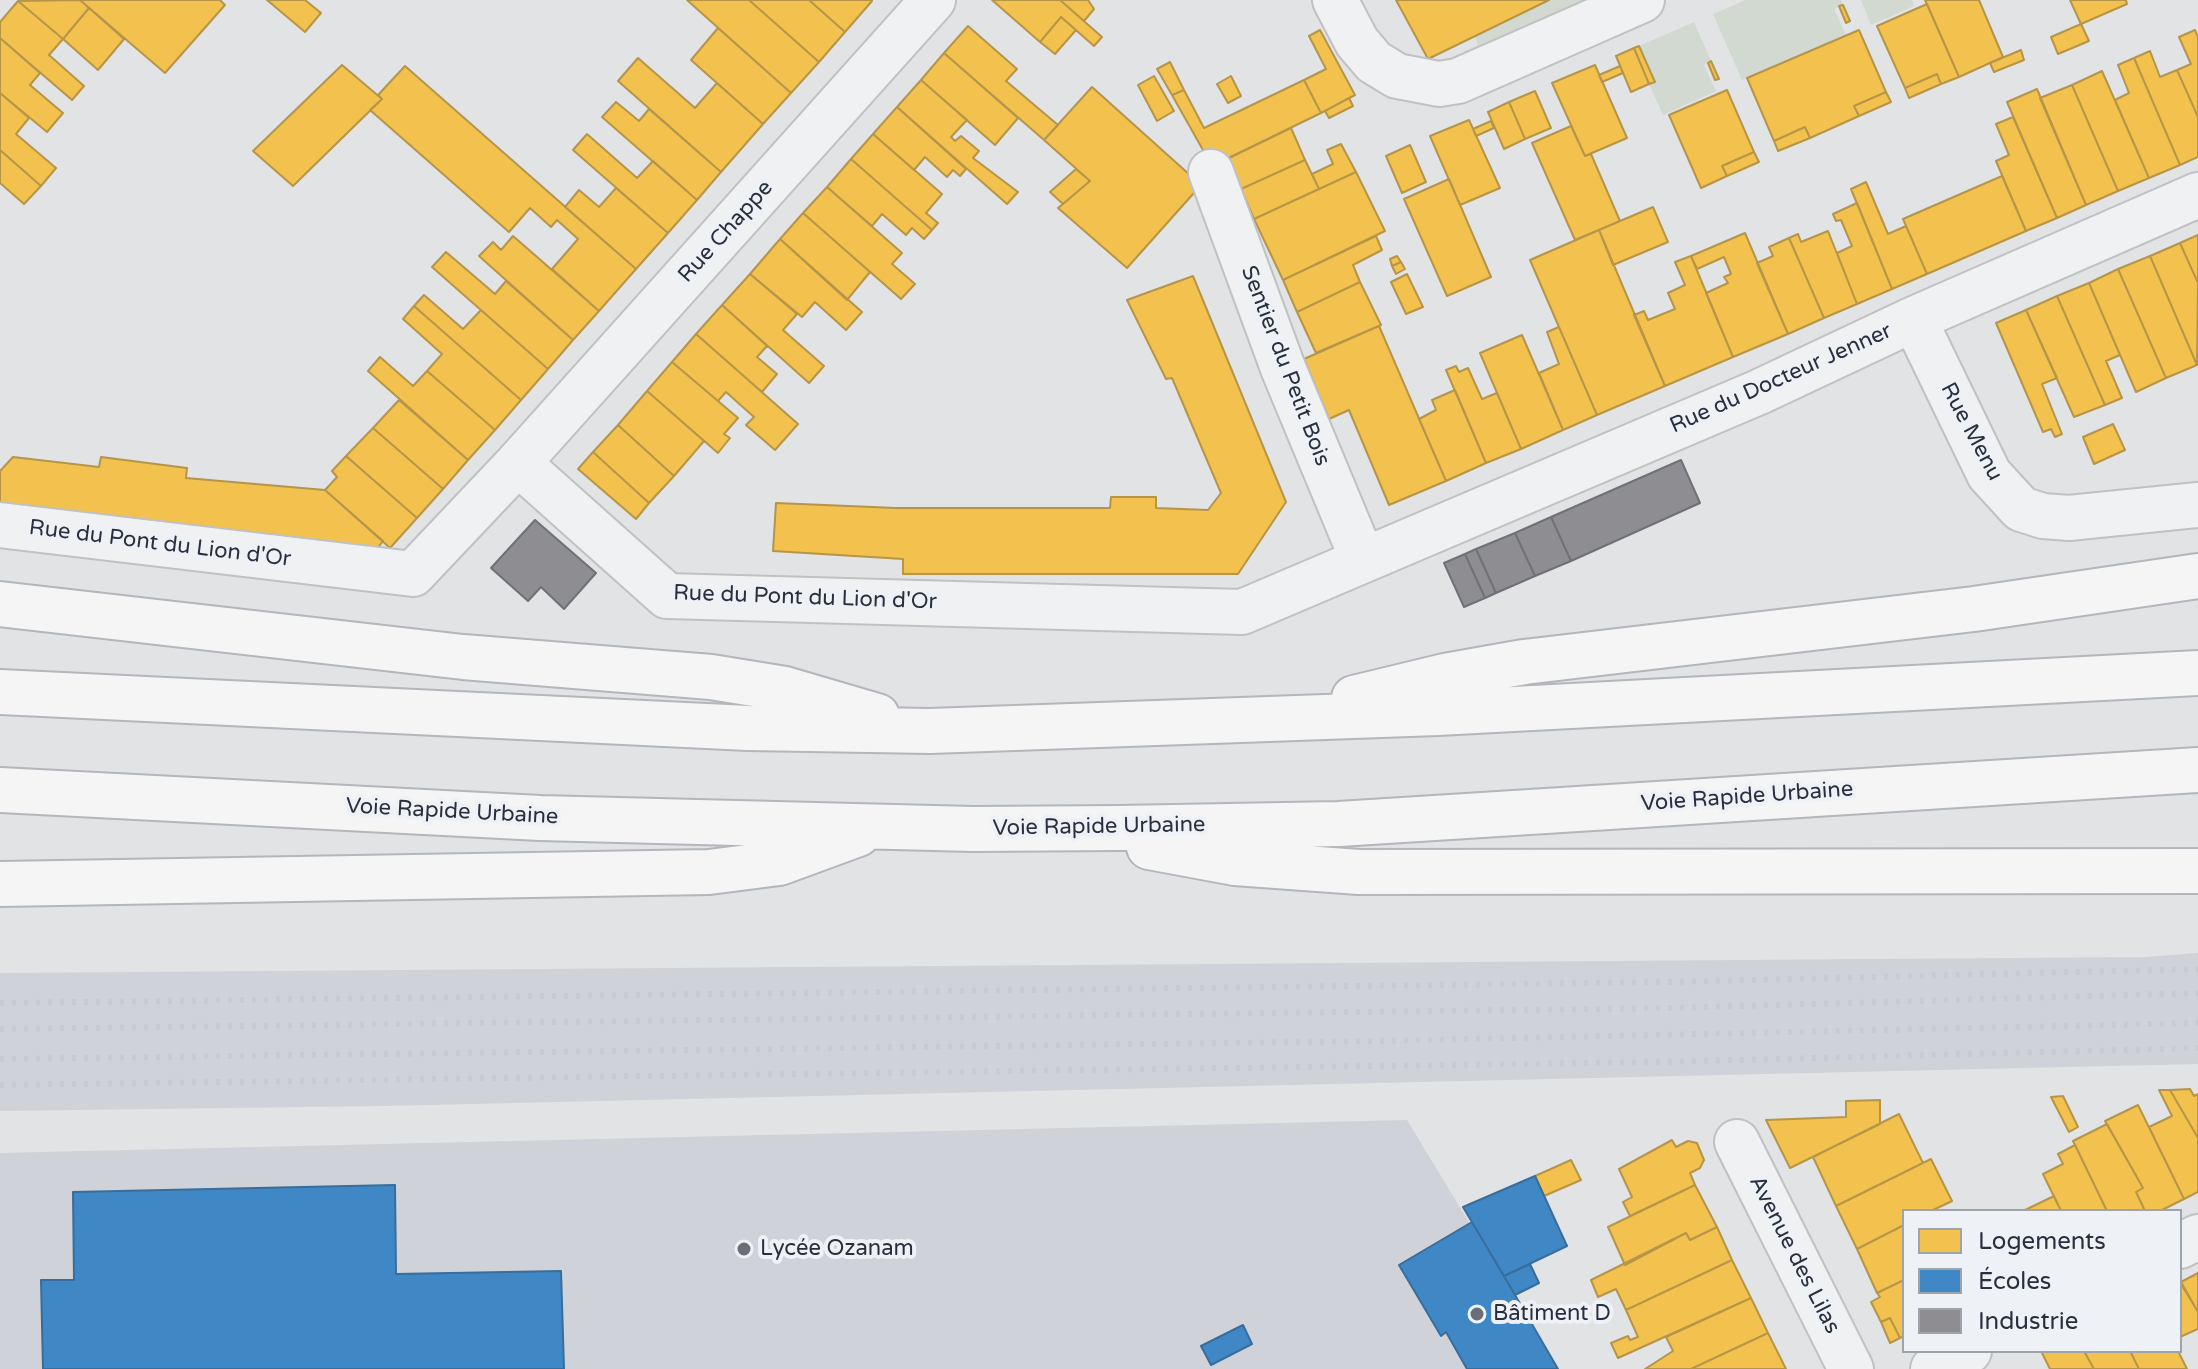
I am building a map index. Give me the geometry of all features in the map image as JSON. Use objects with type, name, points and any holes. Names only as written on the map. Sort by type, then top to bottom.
[{"type":"highway","points":[[1264,721],[1445,676],[1524,662],[1899,619],[2198,576]]},
{"type":"highway","points":[[0,604],[431,654],[711,677],[785,689],[930,731]]},
{"type":"highway","points":[[0,692],[748,728],[930,731],[1264,721],[2198,673]]},
{"type":"highway","name":"Voie Rapide Urbaine","points":[[0,790],[540,818],[875,827],[1073,828],[1339,824],[2198,770]]},
{"type":"highway","points":[[0,884],[709,872],[779,863],[875,827]]},
{"type":"highway","points":[[1073,828],[1235,863],[1359,872],[2198,871]]},
{"type":"street","name":"Rue Chappe","points":[[518,463],[933,0]]},
{"type":"street","points":[[1335,0],[1357,42],[1374,62],[1417,82],[1439,84],[1458,81],[1642,0]]},
{"type":"street","name":"Sentier du Petit Bois","points":[[1211,172],[1283,368],[1362,558]]},
{"type":"street","name":"Rue du Docteur Jenner","points":[[1362,558],[1759,392],[1914,319],[2198,195]]},
{"type":"street","name":"Rue Menu","points":[[1914,319],[1989,474],[2021,509],[2043,516],[2069,518],[2198,505]]},
{"type":"street","name":"Rue du Pont du Lion d'Or","points":[[0,525],[413,574],[518,463],[667,596],[1242,612],[1362,558]]},
{"type":"street","name":"Avenue des Lilas","points":[[1737,1142],[1851,1369]]},
{"type":"street","points":[[1933,1369],[1965,1353]]},
{"type":"shaded area","points":[[1549,0],[1613,0],[1454,70],[1432,67],[1478,45],[1475,36]]},
{"type":"shaded area","points":[[1746,0],[1841,0],[1843,5],[1834,9],[1846,35],[1742,80],[1713,14]]},
{"type":"shaded area","points":[[1861,0],[1912,0],[1914,6],[1871,25]]},
{"type":"shaded area","points":[[1694,22],[1711,61],[1704,65],[1716,91],[1663,115],[1649,84],[1655,82],[1639,46]]},
{"type":"shaded area","points":[[2198,953],[2198,1064],[384,1106],[0,1111],[0,973],[2145,957]]},
{"type":"shaded area","name":"Lycée Ozanam","points":[[1407,1120],[1558,1369],[0,1369],[0,1153]]},
{"type":"building: Logements","points":[[80,0],[220,0],[225,5],[165,73]]},
{"type":"building: Logements","points":[[80,0],[89,8],[63,39],[18,1]]},
{"type":"building: Logements","points":[[267,0],[305,0],[321,13],[305,32]]},
{"type":"building: Logements","points":[[687,0],[749,0],[819,62],[791,93]]},
{"type":"building: Logements","points":[[749,0],[809,0],[845,32],[819,62]]},
{"type":"building: Logements","points":[[809,0],[870,0],[872,1],[845,32]]},
{"type":"building: Logements","points":[[992,0],[1060,0],[1102,37],[1094,46],[1061,17],[1040,42]]},
{"type":"building: Logements","points":[[1060,0],[1088,0],[1094,9],[1084,21]]},
{"type":"building: Logements","points":[[1396,0],[1549,0],[1428,59]]},
{"type":"building: Logements","points":[[1925,0],[1979,0],[2003,57],[1959,77]]},
{"type":"building: Logements","points":[[2070,0],[2126,0],[2127,4],[2081,24]]},
{"type":"building: Logements","points":[[18,1],[63,39],[49,55],[84,86],[72,100],[0,38],[0,22]]},
{"type":"building: Logements","points":[[1927,4],[1959,77],[1941,84],[1937,74],[1905,88],[1877,26]]},
{"type":"building: Logements","points":[[1843,5],[1850,21],[1846,23],[1839,6]]},
{"type":"building: Logements","points":[[89,8],[124,39],[98,70],[63,39]]},
{"type":"building: Logements","points":[[1061,17],[1076,30],[1055,54],[1040,42]]},
{"type":"building: Logements","points":[[2081,24],[2089,41],[2058,54],[2051,37]]},
{"type":"building: Logements","points":[[968,26],[1017,69],[1006,81],[1058,125],[1044,140],[944,53]]},
{"type":"building: Logements","points":[[718,28],[791,93],[763,124],[691,60]]},
{"type":"building: Logements","points":[[1320,30],[1355,95],[1321,113],[1304,80],[1326,69],[1309,36]]},
{"type":"building: Logements","points":[[1859,30],[1886,92],[1854,106],[1859,116],[1810,138],[1805,127],[1774,141],[1747,78]]},
{"type":"building: Logements","points":[[2195,30],[2198,37],[2198,117],[2177,70],[2191,64],[2179,37]]},
{"type":"building: Logements","points":[[0,38],[40,73],[30,85],[63,113],[47,132],[0,93]]},
{"type":"building: Logements","points":[[1639,46],[1655,82],[1649,84],[1634,48]]},
{"type":"building: Logements","points":[[1634,48],[1649,84],[1631,92],[1616,56]]},
{"type":"building: Logements","points":[[2021,50],[2024,60],[1994,72],[1990,63]]},
{"type":"building: Logements","points":[[2150,51],[2160,77],[2177,70],[2198,117],[2198,157],[2180,165],[2134,58]]},
{"type":"building: Logements","points":[[944,53],[1018,118],[995,145],[921,80]]},
{"type":"building: Logements","points":[[638,58],[695,108],[717,83],[763,124],[721,172],[618,81]]},
{"type":"building: Logements","points":[[2134,58],[2180,165],[2149,178],[2115,100],[2129,93],[2118,65]]},
{"type":"building: Logements","points":[[1711,61],[1719,79],[1715,80],[1708,63]]},
{"type":"building: Logements","points":[[1170,62],[1184,90],[1172,95],[1157,69]]},
{"type":"building: Logements","points":[[342,65],[382,99],[293,186],[253,151]]},
{"type":"building: Logements","points":[[1595,65],[1627,138],[1585,156],[1552,83]]},
{"type":"building: Logements","points":[[405,66],[636,269],[599,311],[552,269],[578,239],[557,220],[551,227],[530,208],[509,232],[370,110],[382,99],[378,95]]},
{"type":"building: Logements","points":[[1620,66],[1623,73],[1602,82],[1599,75]]},
{"type":"building: Logements","points":[[2102,71],[2149,178],[2118,191],[2072,85]]},
{"type":"building: Logements","points":[[1937,74],[1941,84],[1909,98],[1905,88]]},
{"type":"building: Logements","points":[[1154,76],[1174,111],[1157,121],[1138,85]]},
{"type":"building: Logements","points":[[1231,76],[1241,96],[1228,103],[1217,84]]},
{"type":"building: Logements","points":[[921,80],[967,120],[951,137],[955,141],[961,136],[979,151],[973,158],[1018,192],[1007,204],[897,107]]},
{"type":"building: Logements","points":[[1304,80],[1321,113],[1212,166],[1172,95],[1184,90],[1204,128]]},
{"type":"building: Logements","points":[[2072,85],[2118,191],[2086,205],[2040,98]]},
{"type":"building: Logements","points":[[1092,87],[1201,185],[1127,268],[1058,208],[1090,181],[1044,140]]},
{"type":"building: Logements","points":[[2037,89],[2086,205],[2057,218],[2007,102]]},
{"type":"building: Logements","points":[[1727,90],[1754,152],[1722,166],[1727,176],[1701,188],[1669,115]]},
{"type":"building: Logements","points":[[1535,91],[1551,128],[1525,139],[1509,102]]},
{"type":"building: Logements","points":[[1886,92],[1891,102],[1859,116],[1854,106]]},
{"type":"building: Logements","points":[[0,93],[29,118],[16,134],[56,168],[41,186],[0,150]]},
{"type":"building: Logements","points":[[1349,98],[1353,106],[1329,118],[1325,111]]},
{"type":"building: Logements","points":[[616,102],[639,121],[649,109],[721,172],[697,200],[602,117]]},
{"type":"building: Logements","points":[[1509,102],[1525,139],[1504,149],[1488,112]]},
{"type":"building: Logements","points":[[897,107],[966,169],[960,176],[953,170],[947,177],[925,157],[914,170],[873,134]]},
{"type":"building: Logements","points":[[2013,117],[2057,218],[2026,231],[1996,161],[2009,155],[1996,124]]},
{"type":"building: Logements","points":[[1469,120],[1500,188],[1460,205],[1430,136]]},
{"type":"building: Logements","points":[[1491,121],[1494,128],[1476,136],[1473,129]]},
{"type":"building: Logements","points":[[1571,126],[1585,156],[1591,154],[1620,221],[1575,240],[1532,143]]},
{"type":"building: Logements","points":[[1805,127],[1810,138],[1778,151],[1774,141]]},
{"type":"building: Logements","points":[[1291,128],[1305,160],[1241,189],[1227,159]]},
{"type":"building: Logements","points":[[587,134],[637,178],[653,161],[697,200],[668,233],[573,150]]},
{"type":"building: Logements","points":[[873,134],[942,194],[926,213],[938,223],[932,230],[851,159]]},
{"type":"building: Logements","points":[[1341,144],[1356,172],[1319,189],[1312,174],[1333,164],[1327,150]]},
{"type":"building: Logements","points":[[1410,145],[1426,182],[1402,193],[1386,156]]},
{"type":"building: Logements","points":[[0,150],[41,186],[24,204],[0,183]]},
{"type":"building: Logements","points":[[1754,152],[1759,162],[1727,176],[1722,166]]},
{"type":"building: Logements","points":[[851,159],[932,230],[924,239],[912,228],[906,235],[882,214],[872,226],[827,187]]},
{"type":"building: Logements","points":[[1305,160],[1319,189],[1254,219],[1241,189]]},
{"type":"building: Logements","points":[[1076,169],[1090,181],[1063,204],[1050,192]]},
{"type":"building: Logements","points":[[1356,172],[1385,231],[1283,280],[1254,219]]},
{"type":"building: Logements","points":[[2002,176],[2026,231],[1927,274],[1903,219]]},
{"type":"building: Logements","points":[[1449,179],[1491,277],[1447,296],[1404,199]]},
{"type":"building: Logements","points":[[1866,182],[1888,234],[1906,226],[1927,274],[1892,289],[1851,189]]},
{"type":"building: Logements","points":[[827,187],[902,253],[892,264],[915,284],[901,299],[803,213]]},
{"type":"building: Logements","points":[[616,188],[668,233],[636,269],[565,207],[579,190],[599,207]]},
{"type":"building: Logements","points":[[1857,203],[1892,289],[1857,304],[1837,253],[1852,246],[1841,220],[1836,221],[1833,214]]},
{"type":"building: Logements","points":[[1653,207],[1668,242],[1613,265],[1599,230]]},
{"type":"building: Logements","points":[[803,213],[870,272],[847,300],[780,239]]},
{"type":"building: Logements","points":[[1599,230],[1665,386],[1597,415],[1530,260]]},
{"type":"building: Logements","points":[[1828,231],[1857,304],[1824,318],[1789,238],[1798,234],[1801,242]]},
{"type":"building: Logements","points":[[1745,233],[1788,334],[1733,357],[1706,293],[1728,283],[1724,277],[1731,274],[1724,257],[1697,269],[1691,256]]},
{"type":"building: Logements","points":[[2198,235],[2198,283],[2180,243]]},
{"type":"building: Logements","points":[[513,236],[599,311],[573,340],[479,256],[493,242],[501,250]]},
{"type":"building: Logements","points":[[1376,236],[1382,250],[1353,265],[1360,282],[1297,312],[1283,280]]},
{"type":"building: Logements","points":[[1789,238],[1824,318],[1788,334],[1757,263],[1773,256],[1769,247]]},
{"type":"building: Logements","points":[[780,239],[862,312],[846,330],[815,302],[802,317],[750,274]]},
{"type":"building: Logements","points":[[2180,243],[2198,283],[2197,365],[2150,256]]},
{"type":"building: Logements","points":[[446,252],[495,294],[506,281],[573,340],[548,369],[432,267]]},
{"type":"building: Logements","points":[[1397,256],[1401,262],[1392,266],[1390,259]]},
{"type":"building: Logements","points":[[1691,256],[1733,357],[1665,386],[1634,315],[1644,311],[1648,320],[1675,309],[1668,293],[1685,285],[1675,262]]},
{"type":"building: Logements","points":[[2150,256],[2197,365],[2166,378],[2118,269]]},
{"type":"building: Logements","points":[[1401,262],[1405,269],[1396,274],[1392,266]]},
{"type":"building: Logements","points":[[2118,269],[2166,378],[2136,392],[2089,283]]},
{"type":"building: Logements","points":[[750,274],[797,314],[783,330],[824,366],[809,383],[722,305]]},
{"type":"building: Logements","points":[[1407,274],[1423,307],[1406,314],[1391,282]]},
{"type":"building: Logements","points":[[1193,276],[1286,502],[1238,574],[903,574],[903,559],[773,551],[776,503],[896,508],[1110,508],[1111,497],[1156,497],[1156,508],[1208,510],[1221,493],[1172,378],[1166,379],[1127,300]]},
{"type":"building: Logements","points":[[1360,282],[1381,325],[1316,353],[1297,312]]},
{"type":"building: Logements","points":[[2089,283],[2120,355],[2106,361],[2122,398],[2105,405],[2057,296]]},
{"type":"building: Logements","points":[[424,295],[463,329],[481,310],[548,369],[521,400],[414,306]]},
{"type":"building: Logements","points":[[2057,296],[2105,405],[2074,417],[2026,310]]},
{"type":"building: Logements","points":[[722,305],[767,346],[757,357],[777,374],[762,392],[696,334]]},
{"type":"building: Logements","points":[[414,306],[521,400],[495,430],[427,371],[442,354],[403,319]]},
{"type":"building: Logements","points":[[2026,310],[2057,378],[2042,384],[2062,434],[2055,437],[2051,429],[2043,432],[1996,323]]},
{"type":"building: Logements","points":[[1379,326],[1446,481],[1389,505],[1349,410],[1329,419],[1304,359]]},
{"type":"building: Logements","points":[[1559,327],[1597,415],[1563,430],[1539,373],[1559,364],[1547,332]]},
{"type":"building: Logements","points":[[696,334],[798,424],[775,450],[746,425],[754,417],[726,392],[718,401],[672,362]]},
{"type":"building: Logements","points":[[1522,335],[1563,430],[1521,449],[1480,353]]},
{"type":"building: Logements","points":[[380,357],[413,386],[427,371],[495,430],[468,460],[368,371]]},
{"type":"building: Logements","points":[[672,362],[738,418],[724,434],[730,438],[718,453],[647,391]]},
{"type":"building: Logements","points":[[1456,366],[1459,372],[1468,368],[1482,399],[1497,393],[1521,449],[1486,463],[1446,370]]},
{"type":"building: Logements","points":[[1455,390],[1486,463],[1446,481],[1419,419],[1436,410],[1432,400]]},
{"type":"building: Logements","points":[[647,391],[704,441],[674,476],[618,425]]},
{"type":"building: Logements","points":[[399,400],[468,460],[443,489],[373,428]]},
{"type":"building: Logements","points":[[2113,424],[2125,450],[2094,464],[2083,437]]},
{"type":"building: Logements","points":[[618,425],[674,476],[649,503],[593,452]]},
{"type":"building: Logements","points":[[373,428],[443,489],[417,518],[346,456]]},
{"type":"building: Logements","points":[[593,452],[649,503],[636,519],[578,469]]},
{"type":"building: Logements","points":[[346,456],[417,518],[390,548],[325,490],[337,477],[332,471]]},
{"type":"building: Logements","points":[[13,457],[99,467],[101,457],[187,468],[186,478],[325,490],[383,541],[373,554],[0,515],[0,471]]},
{"type":"building: Logements","points":[[2190,1089],[2194,1096],[2198,1094],[2198,1138],[2170,1090]]},
{"type":"building: Logements","points":[[2159,1090],[2170,1090],[2198,1138],[2198,1192],[2184,1199],[2149,1127],[2172,1116]]},
{"type":"building: Logements","points":[[2063,1096],[2078,1127],[2069,1132],[2051,1097]]},
{"type":"building: Logements","points":[[1880,1100],[1880,1124],[1790,1168],[1766,1120],[1846,1117],[1846,1101]]},
{"type":"building: Logements","points":[[2138,1105],[2184,1199],[2164,1209],[2144,1209],[2136,1192],[2143,1188],[2105,1121]]},
{"type":"building: Logements","points":[[1899,1114],[1923,1163],[1836,1206],[1813,1157]]},
{"type":"building: Logements","points":[[2107,1124],[2143,1188],[2136,1192],[2144,1209],[2106,1209],[2073,1141]]},
{"type":"building: Logements","points":[[1672,1140],[1676,1147],[1688,1141],[1697,1143],[1704,1160],[1700,1168],[1690,1173],[1695,1185],[1630,1216],[1623,1202],[1632,1197],[1619,1169]]},
{"type":"building: Logements","points":[[2075,1145],[2106,1209],[2060,1209],[2043,1174],[2063,1164],[2058,1154]]},
{"type":"building: Logements","points":[[1931,1159],[1952,1201],[1935,1209],[1902,1209],[1902,1226],[1857,1249],[1836,1206]]},
{"type":"building: Logements","points":[[1571,1160],[1581,1180],[1544,1196],[1535,1176]]},
{"type":"building: Logements","points":[[1695,1185],[1717,1227],[1690,1240],[1686,1233],[1625,1265],[1608,1227]]},
{"type":"building: Logements","points":[[2054,1196],[2060,1209],[2027,1209]]},
{"type":"building: Logements","points":[[1902,1226],[1902,1281],[1877,1293],[1857,1249]]},
{"type":"building: Logements","points":[[1717,1227],[1732,1260],[1626,1310],[1616,1289],[1598,1297],[1591,1280],[1686,1233],[1690,1240]]},
{"type":"building: Logements","points":[[1732,1260],[1751,1298],[1618,1358],[1611,1343],[1628,1336],[1630,1340],[1638,1337],[1626,1310]]},
{"type":"building: Logements","points":[[2198,1273],[2198,1312],[2182,1284]]},
{"type":"building: Logements","points":[[1902,1281],[1902,1337],[1890,1318],[1881,1322],[1871,1302],[1880,1297],[1877,1293]]},
{"type":"building: Logements","points":[[2182,1285],[2198,1312],[2198,1329],[2182,1336]]},
{"type":"building: Logements","points":[[1751,1298],[1768,1333],[1691,1369],[1645,1369],[1673,1351],[1666,1337]]},
{"type":"building: Logements","points":[[1890,1318],[1900,1338],[1890,1343],[1881,1322]]},
{"type":"building: Logements","points":[[1768,1333],[1786,1369],[1691,1369]]},
{"type":"building: Logements","points":[[2042,1353],[2085,1353],[2094,1369],[2050,1369]]},
{"type":"building: Logements","points":[[2085,1353],[2131,1353],[2139,1369],[2094,1369]]},
{"type":"building: Logements","points":[[2131,1353],[2179,1353],[2187,1369],[2139,1369]]},
{"type":"building: Écoles","points":[[1535,1176],[1567,1246],[1504,1276],[1463,1207]]},
{"type":"building: Écoles","points":[[395,1185],[396,1274],[561,1271],[564,1369],[43,1369],[41,1280],[74,1280],[73,1192]]},
{"type":"building: Écoles","name":"Bâtiment D","points":[[1472,1222],[1558,1369],[1467,1369],[1446,1332],[1441,1336],[1399,1265]]},
{"type":"building: Écoles","points":[[1530,1264],[1539,1283],[1515,1295],[1504,1276]]},
{"type":"building: Écoles","points":[[1243,1325],[1252,1344],[1211,1365],[1201,1346]]},
{"type":"building: Industrie","points":[[1681,460],[1700,503],[1571,561],[1551,517]]},
{"type":"building: Industrie","points":[[1551,517],[1571,561],[1535,576],[1515,533]]},
{"type":"building: Industrie","points":[[535,520],[596,573],[564,609],[541,587],[528,601],[491,568]]},
{"type":"building: Industrie","points":[[1515,533],[1535,576],[1496,593],[1476,549]]},
{"type":"building: Industrie","points":[[1476,549],[1496,593],[1485,598],[1465,554]]},
{"type":"building: Industrie","points":[[1465,554],[1485,598],[1464,607],[1444,563]]},
{"type":"railway","points":[[0,1003],[1670,982],[2198,969]]},
{"type":"railway","points":[[0,1029],[1670,1008],[2198,993]]},
{"type":"railway","points":[[0,1059],[1378,1041],[2198,1023]]},
{"type":"railway","points":[[0,1085],[1663,1062],[2198,1048]]},
{"type":"place","name":"Lycée Ozanam","points":[[744,1249]]},
{"type":"place","name":"Bâtiment D","points":[[1477,1314]]}]
